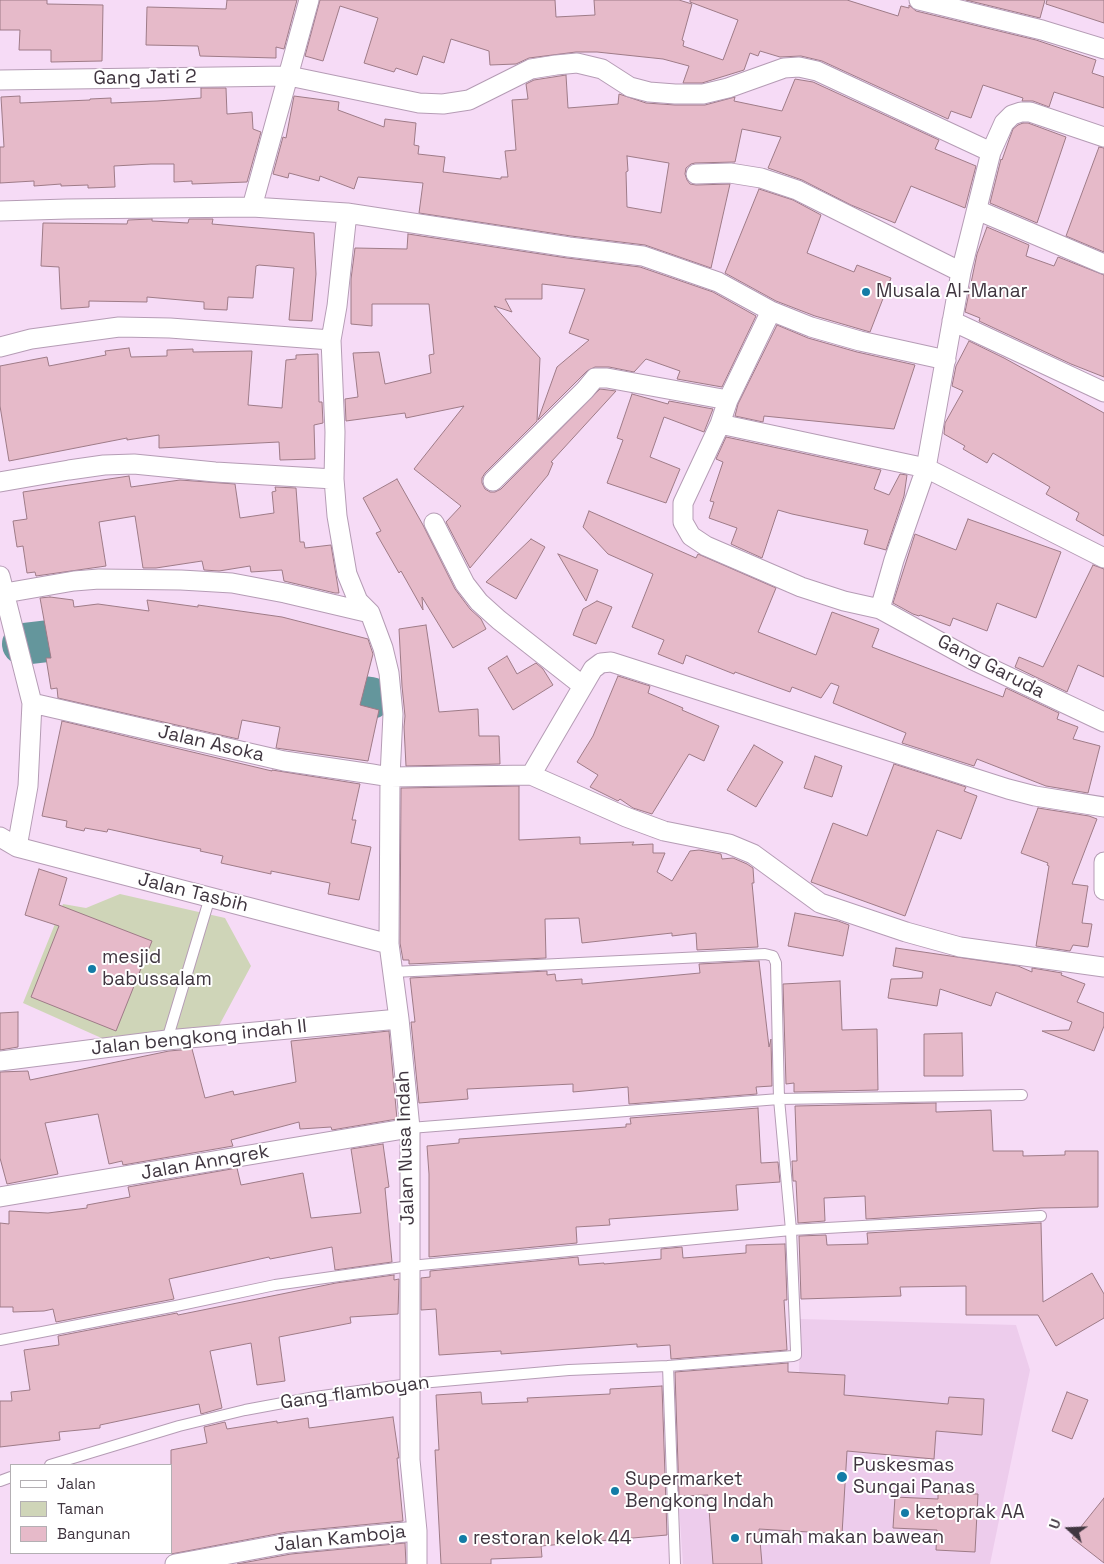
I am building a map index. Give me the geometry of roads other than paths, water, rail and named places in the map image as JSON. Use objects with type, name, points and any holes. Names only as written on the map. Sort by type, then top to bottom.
[{"type":"street","points":[[252,208],[309,0]]},
{"type":"street","points":[[919,0],[1042,30],[1104,49]]},
{"type":"street","name":"Gang Jati 2","points":[[0,80],[289,76],[419,103],[443,104],[469,100],[531,69],[556,65],[577,64],[602,69],[630,87],[649,92],[675,94],[703,94],[728,88],[784,68],[799,67],[817,71],[991,152]]},
{"type":"street","points":[[880,609],[894,560],[926,468],[960,272],[991,152],[1004,123],[1012,114],[1030,112],[1104,137]]},
{"type":"street","points":[[696,174],[730,173],[761,178],[797,190],[960,272]]},
{"type":"street","points":[[0,211],[252,208],[347,213],[569,247],[643,256],[718,282],[771,311],[811,327],[946,360]]},
{"type":"street","points":[[977,210],[1104,264]]},
{"type":"street","name":"Jalan Nusa Indah","points":[[347,213],[337,306],[331,340],[335,432],[334,479],[337,516],[347,574],[358,601],[370,614],[383,648],[389,673],[393,723],[390,776],[389,944],[410,1128],[410,1460],[417,1531],[417,1564]]},
{"type":"street","name":"Gang Garuda","points":[[771,311],[728,400],[720,424],[684,503],[683,522],[691,536],[706,546],[801,587],[844,601],[880,609],[973,660],[1104,722]]},
{"type":"street","points":[[952,321],[1104,392]]},
{"type":"street","points":[[0,347],[30,339],[119,327],[170,328],[331,340]]},
{"type":"street","points":[[493,481],[595,378],[608,378],[728,400]]},
{"type":"street","points":[[720,424],[926,468],[1104,558]]},
{"type":"street","points":[[0,482],[104,465],[134,464],[215,472],[334,479]]},
{"type":"street","points":[[434,523],[465,584],[479,602],[583,686]]},
{"type":"street","points":[[17,847],[28,786],[32,703],[2,585],[99,579],[232,583],[286,593],[370,614]]},
{"type":"street","points":[[1104,806],[1035,796],[1008,789],[611,662],[601,663],[593,669],[531,775],[664,831],[729,844],[753,854],[820,903],[906,932],[960,947],[1104,968]]},
{"type":"street","name":"Jalan Asoka","points":[[32,703],[284,761],[390,776],[531,775]]},
{"type":"street","name":"Jalan Tasbih","points":[[0,837],[17,847],[389,944]]},
{"type":"street","points":[[1104,862],[1104,890]]},
{"type":"street","name":"Jalan bengkong indah II","points":[[0,1061],[167,1040],[399,1019]]},
{"type":"street","name":"Jalan Anngrek","points":[[0,1197],[410,1128]]},
{"type":"street","name":"Jalan Kamboja","points":[[175,1564],[289,1543],[417,1531]]},
{"type":"lane","points":[[167,1040],[210,897]]},
{"type":"lane","points":[[393,972],[765,954],[773,956],[776,963],[779,1099],[791,1230]]},
{"type":"lane","points":[[410,1128],[779,1099],[1022,1095]]},
{"type":"lane","points":[[0,1340],[176,1306],[275,1284],[410,1266],[791,1230],[1041,1216]]},
{"type":"lane","name":"Gang flamboyan","points":[[53,1464],[179,1426],[246,1410],[316,1397],[409,1384],[570,1370],[668,1366],[796,1355],[791,1230]]},
{"type":"lane","points":[[668,1366],[675,1564]]},
{"type":"waterway","points":[[23,644],[57,640],[107,644]]},
{"type":"waterway","points":[[306,684],[371,698]]},
{"type":"place","name":"Musala Al-Manar","points":[[866,292]]},
{"type":"place","name":"mesjid babussalam","points":[[92,969]]},
{"type":"place","name":"Puskesmas Sungai Panas","points":[[842,1477]]},
{"type":"place","name":"Supermarket Bengkong Indah","points":[[615,1491]]},
{"type":"place","name":"ketoprak AA","points":[[905,1513]]},
{"type":"place","name":"rumah makan bawean","points":[[735,1538]]},
{"type":"place","name":"restoran kelok 44","points":[[463,1539]]}]
